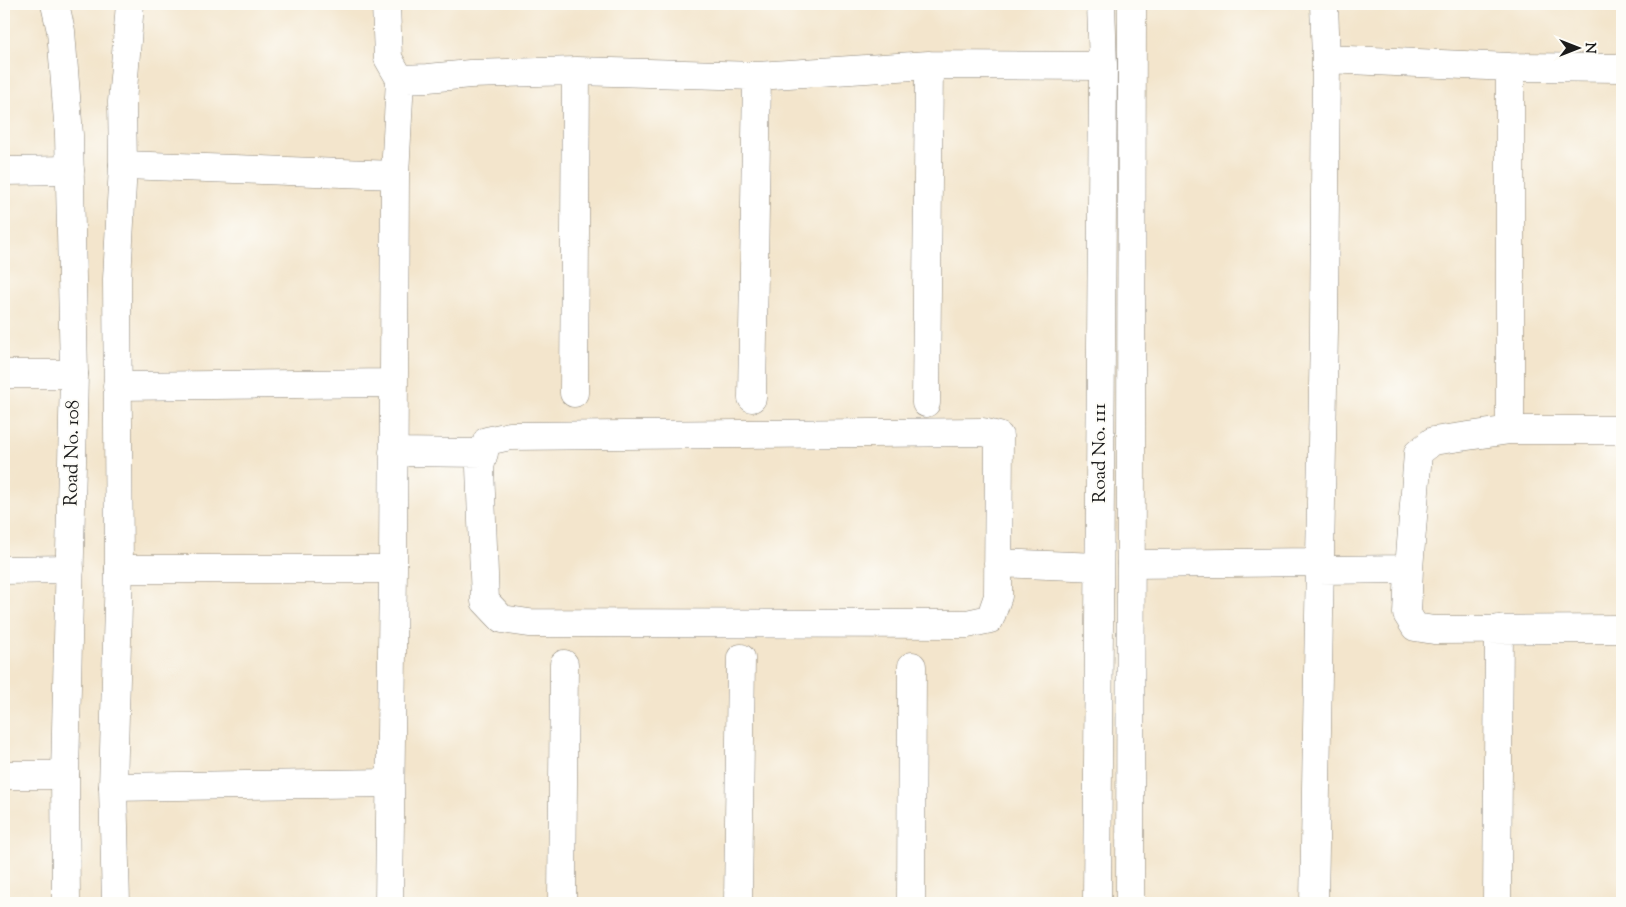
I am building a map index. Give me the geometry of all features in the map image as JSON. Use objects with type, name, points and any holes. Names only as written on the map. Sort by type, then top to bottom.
[{"type":"street","name":"Road No. 108","points":[[55,4],[61,31],[69,135],[74,374],[65,775],[66,903]]},
{"type":"street","points":[[116,903],[113,787],[119,569],[117,279],[123,165],[122,102],[130,4]]},
{"type":"street","points":[[386,4],[388,58],[400,79],[395,175],[394,569],[389,903]]},
{"type":"street","name":"Road No. 111","points":[[1097,903],[1103,66],[1101,4]]},
{"type":"street","name":"Road No. 111","points":[[1130,903],[1132,4]]},
{"type":"street","points":[[1314,903],[1323,339],[1326,59],[1324,4]]},
{"type":"street","points":[[1326,59],[1510,67],[1622,68]]},
{"type":"street","points":[[400,79],[470,74],[576,72],[757,76],[929,65],[1103,66]]},
{"type":"street","points":[[926,403],[929,65]]},
{"type":"street","points":[[1510,67],[1510,430]]},
{"type":"street","points":[[574,393],[576,72]]},
{"type":"street","points":[[752,398],[757,76]]},
{"type":"street","points":[[123,165],[395,175]]},
{"type":"street","points":[[4,171],[70,170]]},
{"type":"street","points":[[4,374],[74,374]]},
{"type":"street","points":[[117,386],[393,383]]},
{"type":"street","points":[[1622,430],[1510,430],[1433,441],[1418,453],[1407,614],[1415,627],[1434,630],[1622,629]]},
{"type":"street","points":[[983,432],[999,436],[998,596],[990,619],[967,624],[529,624],[502,619],[485,601],[480,468],[484,453],[487,441],[510,436],[983,432]]},
{"type":"street","points":[[393,452],[484,453]]},
{"type":"street","points":[[998,563],[1099,567]]},
{"type":"street","points":[[1131,564],[1409,569]]},
{"type":"street","points":[[4,570],[70,569]]},
{"type":"street","points":[[119,569],[394,569]]},
{"type":"street","points":[[1497,903],[1499,629]]},
{"type":"street","points":[[738,903],[741,658]]},
{"type":"street","points":[[562,903],[564,664]]},
{"type":"street","points":[[911,903],[912,666]]},
{"type":"street","points":[[4,775],[65,775]]},
{"type":"street","points":[[113,787],[390,782]]}]
